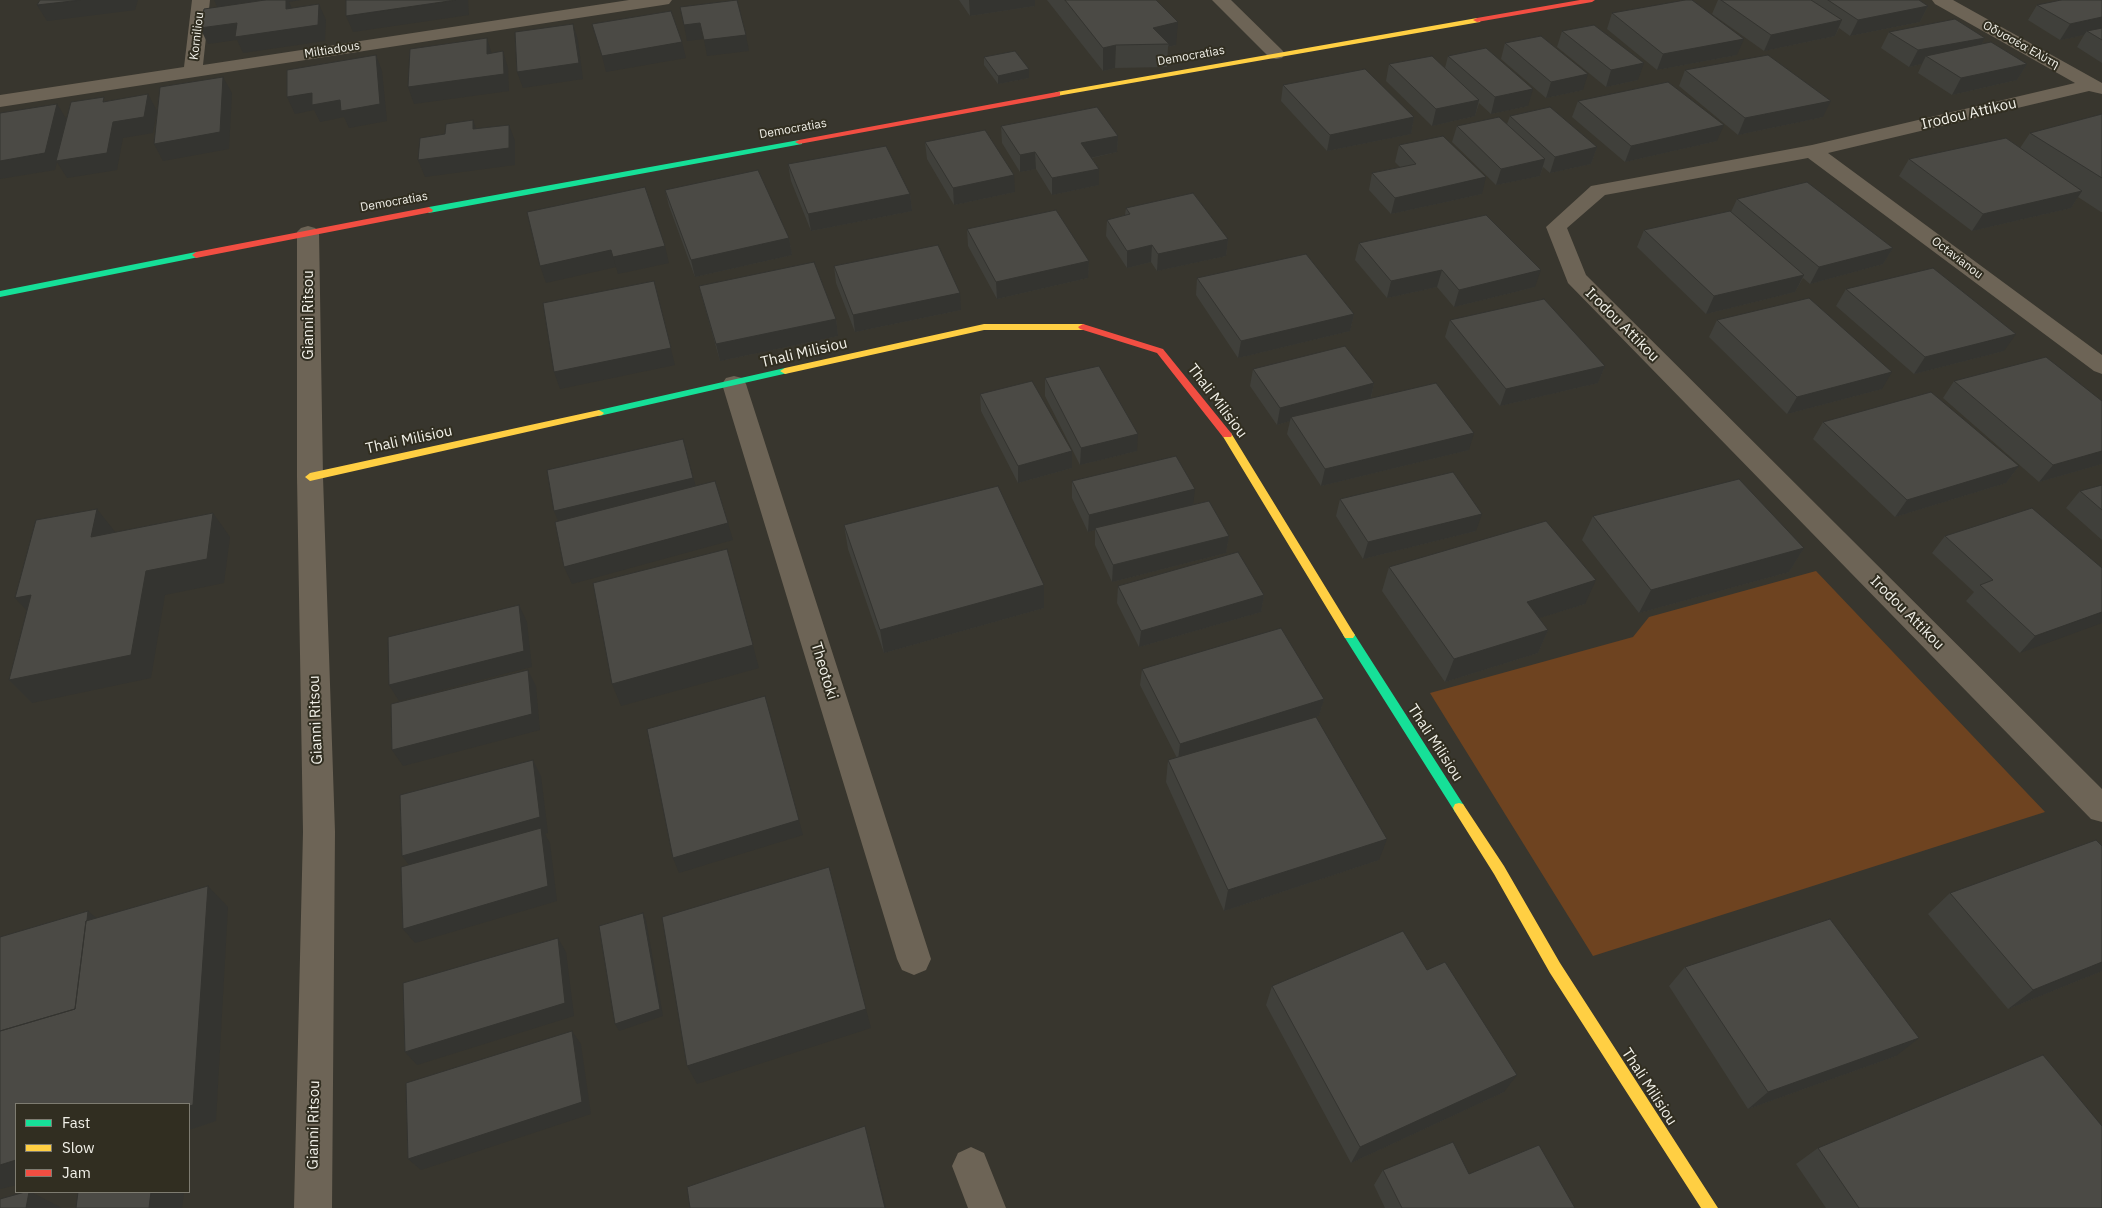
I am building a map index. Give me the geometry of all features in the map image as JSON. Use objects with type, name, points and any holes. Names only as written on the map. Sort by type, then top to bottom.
[{"type":"street","name":"Korniliou","points":[[193,72],[202,0]]},
{"type":"street","name":"Miltiadous","points":[[0,101],[193,72],[528,13],[663,0]]},
{"type":"street","points":[[1221,0],[1276,54]]},
{"type":"street","name":"Democratias","points":[[0,294],[308,232],[1276,54],[1592,0]]},
{"type":"street","name":"Οδυσσέα Ελύτη","points":[[1941,0],[2097,88]]},
{"type":"street","name":"Irodou Attikou","points":[[2097,88],[1812,150],[1598,190],[1556,227],[1576,278],[2102,809]]},
{"type":"street","name":"Octavianou","points":[[1812,150],[2102,366]]},
{"type":"street","name":"Gianni Ritsou","points":[[308,232],[310,477],[319,832],[313,1208]]},
{"type":"street","name":"Thali Milisiou","points":[[310,477],[984,328],[1080,326],[1160,351],[1222,428],[1392,703],[1499,870],[1555,968],[1710,1208]]},
{"type":"street","name":"Theotoki","points":[[734,384],[914,959]]},
{"type":"street","points":[[971,1166],[987,1208]]},
{"type":"shaded area","points":[[1816,571],[2045,812],[1593,956],[1430,693],[1633,637],[1649,617]]},
{"type":"building","points":[[40,0],[81,0],[37,5]]},
{"type":"building","points":[[265,0],[286,0],[286,9],[319,4],[318,25],[235,37],[237,23],[200,28],[204,9]]},
{"type":"building","points":[[346,0],[456,0],[346,16]]},
{"type":"building","points":[[737,0],[746,35],[704,40],[700,23],[684,25],[680,7]]},
{"type":"building","points":[[1065,0],[1156,0],[1178,22],[1153,28],[1169,44],[1116,45],[1103,48]]},
{"type":"building","points":[[1692,0],[1744,39],[1663,54],[1612,13]]},
{"type":"building","points":[[1721,0],[1811,0],[1842,20],[1771,35]]},
{"type":"building","points":[[1828,0],[1919,0],[1928,6],[1858,20]]},
{"type":"building","points":[[2061,0],[2102,0],[2102,17],[2070,24],[2037,5]]},
{"type":"building","points":[[671,11],[682,42],[602,56],[592,24]]},
{"type":"building","points":[[1955,19],[1985,38],[1918,50],[1889,32]]},
{"type":"building","points":[[573,24],[579,63],[517,72],[515,32]]},
{"type":"building","points":[[1594,25],[1644,63],[1611,70],[1562,31]]},
{"type":"building","points":[[2102,28],[2102,40],[2087,31]]},
{"type":"building","points":[[1541,36],[1588,74],[1551,82],[1505,43]]},
{"type":"building","points":[[487,38],[487,54],[503,51],[504,74],[408,87],[410,49]]},
{"type":"building","points":[[1991,42],[2027,64],[1961,78],[1926,56]]},
{"type":"building","points":[[1486,48],[1533,89],[1495,97],[1448,56]]},
{"type":"building","points":[[1015,51],[1029,69],[998,76],[984,57]]},
{"type":"building","points":[[376,55],[380,104],[341,111],[340,100],[312,105],[312,93],[287,97],[287,70]]},
{"type":"building","points":[[1768,55],[1831,101],[1745,118],[1685,70]]},
{"type":"building","points":[[1432,56],[1479,100],[1436,109],[1389,64]]},
{"type":"building","points":[[1365,69],[1414,117],[1330,135],[1283,85]]},
{"type":"building","points":[[223,77],[220,132],[154,144],[160,87]]},
{"type":"building","points":[[1668,82],[1724,125],[1631,146],[1578,101]]},
{"type":"building","points":[[148,94],[144,117],[113,122],[107,153],[56,161],[71,102],[104,97],[103,102]]},
{"type":"building","points":[[57,104],[45,153],[0,161],[0,113]]},
{"type":"building","points":[[1097,107],[1118,136],[1081,143],[1099,169],[1052,178],[1035,152],[1020,155],[1001,126]]},
{"type":"building","points":[[1550,107],[1597,147],[1555,157],[1510,116]]},
{"type":"building","points":[[2102,114],[2102,178],[2030,133]]},
{"type":"building","points":[[1499,117],[1545,159],[1501,169],[1457,126]]},
{"type":"building","points":[[473,120],[473,129],[509,125],[509,148],[418,160],[420,138],[445,134],[446,124]]},
{"type":"building","points":[[985,130],[1014,175],[953,188],[925,142]]},
{"type":"building","points":[[1443,136],[1486,177],[1395,198],[1372,173],[1416,164],[1399,145]]},
{"type":"building","points":[[2006,138],[2082,191],[1983,214],[1909,159]]},
{"type":"building","points":[[886,146],[910,194],[808,214],[788,164]]},
{"type":"building","points":[[758,170],[789,238],[691,260],[665,190]]},
{"type":"building","points":[[1807,182],[1893,248],[1819,267],[1737,199]]},
{"type":"building","points":[[645,187],[665,246],[613,257],[611,250],[540,266],[527,212]]},
{"type":"building","points":[[1193,193],[1228,239],[1158,254],[1152,245],[1127,251],[1107,220],[1130,214],[1126,208]]},
{"type":"building","points":[[1056,210],[1089,261],[996,282],[967,229]]},
{"type":"building","points":[[1730,211],[1804,275],[1714,296],[1644,230]]},
{"type":"building","points":[[1486,215],[1541,270],[1459,290],[1442,270],[1391,281],[1359,243]]},
{"type":"building","points":[[938,245],[960,293],[853,315],[834,266]]},
{"type":"building","points":[[1306,254],[1354,314],[1241,341],[1197,278]]},
{"type":"building","points":[[814,262],[836,319],[716,344],[699,286]]},
{"type":"building","points":[[1933,268],[2016,334],[1925,357],[1846,289]]},
{"type":"building","points":[[654,281],[671,348],[554,372],[543,303]]},
{"type":"building","points":[[1809,298],[1892,372],[1797,397],[1717,320]]},
{"type":"building","points":[[1544,299],[1605,366],[1506,389],[1450,320]]},
{"type":"building","points":[[1345,346],[1374,383],[1280,408],[1253,369]]},
{"type":"building","points":[[2046,357],[2102,401],[2102,451],[2053,465],[1954,381]]},
{"type":"building","points":[[1099,366],[1138,434],[1081,448],[1045,378]]},
{"type":"building","points":[[1032,381],[1072,451],[1018,466],[980,394]]},
{"type":"building","points":[[1436,383],[1474,433],[1325,469],[1291,417]]},
{"type":"building","points":[[1931,392],[2019,466],[1907,500],[1823,422]]},
{"type":"building","points":[[683,439],[693,478],[554,511],[547,470]]},
{"type":"building","points":[[1176,456],[1195,489],[1089,515],[1072,481]]},
{"type":"building","points":[[1453,472],[1482,514],[1368,542],[1340,499]]},
{"type":"building","points":[[1739,479],[1804,548],[1651,590],[1593,516]]},
{"type":"building","points":[[715,481],[728,523],[564,567],[555,522]]},
{"type":"building","points":[[2102,485],[2102,510],[2080,491]]},
{"type":"building","points":[[998,486],[1044,585],[880,630],[844,525]]},
{"type":"building","points":[[1209,501],[1229,536],[1113,565],[1095,528]]},
{"type":"building","points":[[2032,508],[2102,568],[2102,612],[2035,636],[1980,585],[1993,580],[1945,536]]},
{"type":"building","points":[[97,509],[91,537],[213,513],[207,559],[146,571],[131,655],[9,680],[31,595],[15,598],[36,520]]},
{"type":"building","points":[[1546,521],[1596,580],[1527,602],[1548,630],[1454,659],[1389,567]]},
{"type":"building","points":[[727,549],[753,645],[612,684],[593,583]]},
{"type":"building","points":[[1238,552],[1264,595],[1141,631],[1118,586]]},
{"type":"building","points":[[519,605],[524,651],[389,685],[388,637]]},
{"type":"building","points":[[1281,628],[1324,699],[1180,744],[1142,669]]},
{"type":"building","points":[[528,670],[532,714],[392,750],[391,704]]},
{"type":"building","points":[[765,696],[799,820],[673,858],[647,729]]},
{"type":"building","points":[[1316,717],[1387,839],[1228,890],[1168,760]]},
{"type":"building","points":[[533,760],[540,817],[402,856],[400,795]]},
{"type":"building","points":[[541,828],[548,886],[403,929],[401,867]]},
{"type":"building","points":[[2096,840],[2102,846],[2102,962],[2033,990],[1950,893]]},
{"type":"building","points":[[829,867],[866,1009],[687,1066],[662,917]]},
{"type":"building","points":[[208,886],[193,1105],[190,1106],[190,1103],[15,1103],[15,1160],[0,1165],[0,1031],[75,1009],[86,921]]},
{"type":"building","points":[[88,911],[75,1009],[0,1031],[0,937]]},
{"type":"building","points":[[643,913],[660,1009],[615,1024],[599,926]]},
{"type":"building","points":[[1830,919],[1919,1038],[1768,1092],[1685,967]]},
{"type":"building","points":[[1403,931],[1427,970],[1445,962],[1517,1075],[1360,1147],[1272,986]]},
{"type":"building","points":[[558,938],[565,1003],[405,1052],[403,983]]},
{"type":"building","points":[[572,1031],[582,1102],[408,1159],[406,1083]]},
{"type":"building","points":[[2043,1055],[2102,1126],[2102,1208],[1859,1208],[1818,1148]]},
{"type":"building","points":[[865,1126],[885,1208],[690,1208],[687,1187]]},
{"type":"building","points":[[1453,1142],[1469,1174],[1539,1145],[1575,1208],[1402,1208],[1383,1170]]},
{"type":"building","points":[[21,1193],[29,1193],[26,1208],[0,1208],[0,1199]]},
{"type":"building","points":[[78,1193],[151,1193],[149,1208],[76,1208]]},
{"type":"traffic: fast","points":[[429,210],[799,142]]},
{"type":"traffic: fast","points":[[0,294],[196,255]]},
{"type":"traffic: fast","points":[[599,413],[785,371]]},
{"type":"traffic: fast","points":[[1349,635],[1459,808]]},
{"type":"traffic: slow","points":[[1057,94],[1477,20]]},
{"type":"traffic: slow","points":[[785,371],[984,327],[1083,327]]},
{"type":"traffic: slow","points":[[310,477],[599,413]]},
{"type":"traffic: slow","points":[[1227,435],[1349,635]]},
{"type":"traffic: slow","points":[[1459,808],[1499,870],[1555,968],[1710,1208]]},
{"type":"traffic: jam","points":[[1477,20],[1592,0]]},
{"type":"traffic: jam","points":[[799,142],[1057,94]]},
{"type":"traffic: jam","points":[[196,255],[429,210]]},
{"type":"traffic: jam","points":[[1083,327],[1160,351],[1227,435]]}]
